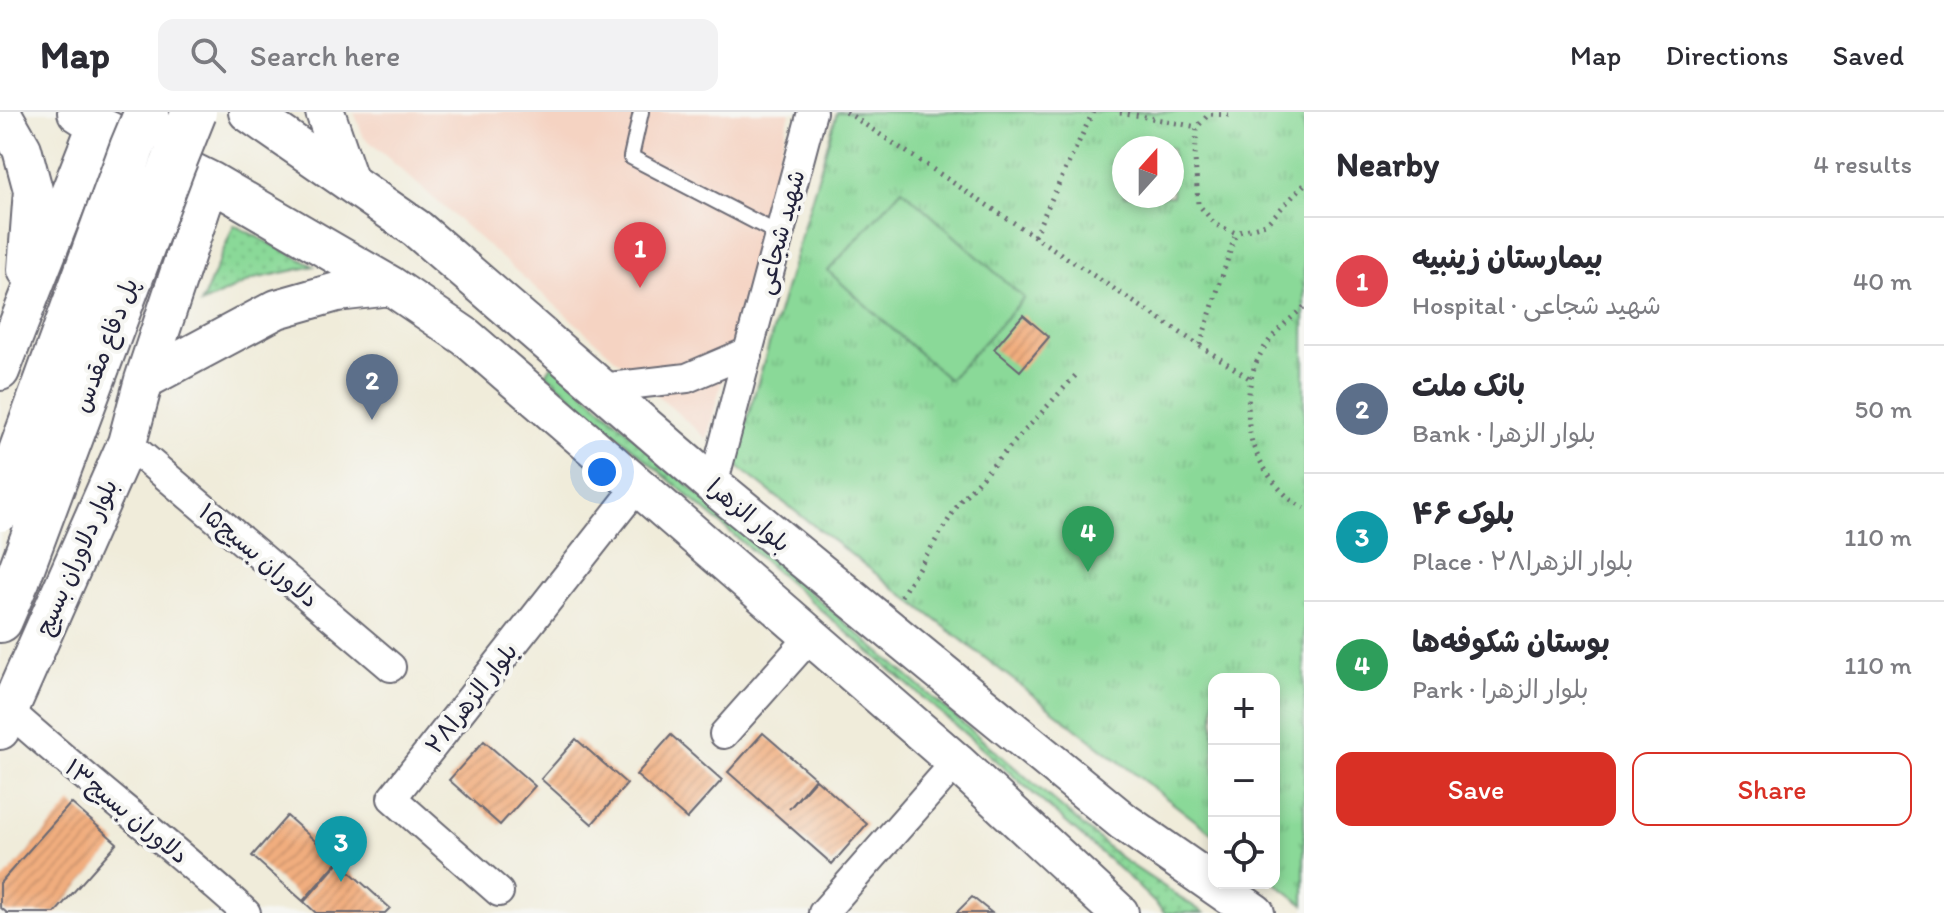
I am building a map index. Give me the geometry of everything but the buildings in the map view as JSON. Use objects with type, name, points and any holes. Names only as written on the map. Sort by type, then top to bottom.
[{"type":"main road","points":[[1,112],[22,149],[33,190],[29,260],[14,333]]},
{"type":"main road","name":"پل دفاع مقدس","points":[[0,509],[147,112]]},
{"type":"main road","name":"پل دفاع مقدس","points":[[0,620],[194,112]]},
{"type":"main road","name":"بلوار الزهرا","points":[[248,112],[417,229],[713,485],[1124,822],[1255,913]]},
{"type":"main road","points":[[325,112],[349,182]]},
{"type":"main road","points":[[0,371],[87,118]]},
{"type":"main road","name":"بلوار الزهرا","points":[[87,118],[210,181],[391,286],[466,337],[956,762],[1119,913]]},
{"type":"main road","name":"بلوار دلاوران بسیج","points":[[4,720],[127,443],[144,380],[210,181]]},
{"type":"main road","points":[[14,333],[35,308],[57,296],[96,296],[118,308],[135,328],[142,352],[144,380],[277,309],[337,292],[391,286]]},
{"type":"street","name":"شهید شجاعی","points":[[713,485],[812,112]]},
{"type":"street","points":[[601,388],[687,378],[748,352]]},
{"type":"street","name":"دلاوران بسیج۱۵","points":[[127,443],[391,667]]},
{"type":"street","name":"بلوار الزهرا۲۸","points":[[499,892],[392,798],[638,486]]},
{"type":"street","points":[[724,734],[811,636]]},
{"type":"street","name":"دلاوران بسیج۱۳","points":[[4,720],[65,761],[246,913]]},
{"type":"street","points":[[823,913],[956,762]]},
{"type":"lane","points":[[641,112],[631,157],[779,234]]},
{"type":"path","points":[[846,112],[1252,380]]},
{"type":"path","points":[[1034,236],[1093,112]]},
{"type":"path","points":[[1120,112],[1197,127]]},
{"type":"path","points":[[1229,115],[1209,114],[1197,127],[1195,158],[1198,204],[1216,225],[1236,233],[1266,224],[1304,185]]},
{"type":"path","points":[[1200,345],[1236,233]]},
{"type":"path","points":[[1304,307],[1275,331],[1255,364],[1247,403],[1252,442],[1269,477],[1304,508]]},
{"type":"path","points":[[883,624],[961,500],[1076,375]]},
{"type":"shaded area","points":[[354,112],[790,112],[707,439],[363,136]]},
{"type":"green space","points":[[837,112],[1304,112],[1304,905],[1280,887],[1280,673],[1208,673],[1208,830],[734,464]]},
{"type":"green space","points":[[902,189],[1024,298],[949,380],[828,271]]},
{"type":"green space","points":[[234,225],[314,266],[254,279],[201,304]]},
{"type":"green space","points":[[553,364],[781,568],[1122,859],[1204,913],[1165,913],[970,738],[546,374]]},
{"type":"place","name":"بیمارستان زینبیه","points":[[640,288]]},
{"type":"place","name":"بانک ملت","points":[[372,420]]},
{"type":"place","name":"بوستان شکوفه‌ها","points":[[1088,572]]},
{"type":"place","name":"بلوک ۴۶","points":[[341,882]]}]
